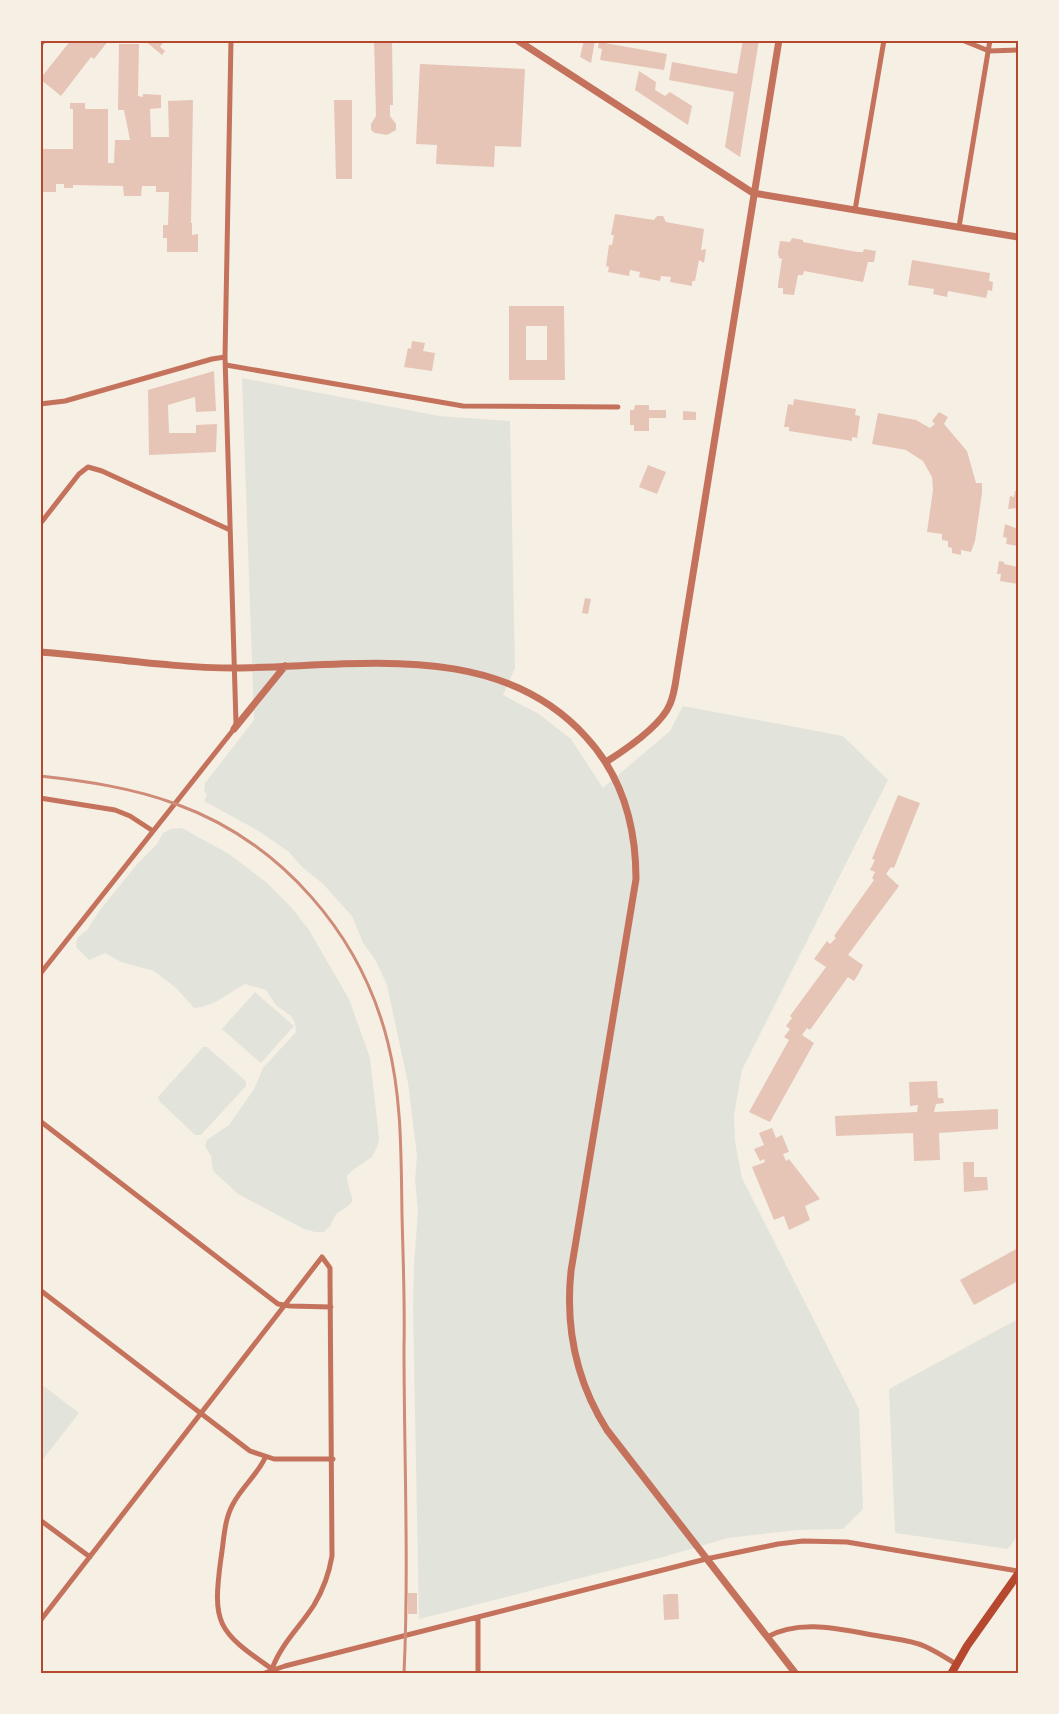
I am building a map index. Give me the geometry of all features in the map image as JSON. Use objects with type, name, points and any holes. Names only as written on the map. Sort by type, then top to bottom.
[{"type":"main road","points":[[951,1674],[967,1646],[1018,1572]]},
{"type":"street","points":[[40,45],[44,40]]},
{"type":"street","points":[[231,40],[225,357],[236,716],[234,729]]},
{"type":"street","points":[[517,40],[753,193],[1018,237]]},
{"type":"street","points":[[606,762],[626,750],[654,725],[670,705],[779,40]]},
{"type":"street","points":[[855,210],[884,40]]},
{"type":"street","points":[[962,40],[989,51],[1018,50]]},
{"type":"street","points":[[959,227],[990,40]]},
{"type":"street","points":[[40,404],[73,399],[225,357]]},
{"type":"street","points":[[226,365],[463,406],[618,408]]},
{"type":"street","points":[[40,524],[79,474],[88,467],[102,471],[230,530]]},
{"type":"street","points":[[40,652],[234,668],[417,665],[459,669],[495,677],[524,689],[554,708],[578,728],[606,762],[628,815],[634,848],[636,879],[571,1271],[570,1331],[579,1373],[598,1416],[617,1444],[796,1674]]},
{"type":"street","points":[[40,974],[285,666]]},
{"type":"street","points":[[40,798],[115,810],[130,816],[153,831]]},
{"type":"street","points":[[40,1121],[274,1301],[284,1306],[330,1307]]},
{"type":"street","points":[[40,1621],[322,1257],[330,1268],[333,1547],[328,1576],[313,1606],[283,1646],[272,1669]]},
{"type":"street","points":[[40,1290],[250,1451],[265,1458],[282,1460],[333,1459]]},
{"type":"street","points":[[265,1458],[236,1499],[229,1513],[225,1529],[217,1605],[222,1624],[229,1634],[272,1669]]},
{"type":"street","points":[[40,1520],[90,1557]]},
{"type":"street","points":[[262,1674],[272,1669],[706,1559],[778,1544],[829,1541],[895,1550],[1018,1572]]},
{"type":"street","points":[[478,1617],[478,1674]]},
{"type":"street","points":[[767,1637],[777,1631],[794,1628],[816,1626],[839,1629],[923,1645],[956,1664]]},
{"type":"shaded area","points":[[242,378],[439,416],[510,421],[515,668],[503,695],[539,714],[571,739],[603,788],[670,731],[683,706],[843,736],[888,780],[742,1070],[734,1115],[735,1141],[742,1178],[859,1409],[863,1509],[843,1529],[797,1530],[728,1538],[663,1557],[419,1619],[413,1308],[418,1211],[415,1179],[417,1156],[408,1083],[387,985],[376,961],[363,943],[352,916],[322,883],[302,867],[289,852],[257,830],[204,801],[207,795],[204,791],[205,783],[254,720]]},
{"type":"shaded area","points":[[182,828],[229,854],[267,883],[291,907],[309,930],[349,999],[370,1058],[378,1145],[372,1157],[347,1176],[352,1202],[336,1214],[324,1232],[304,1229],[238,1194],[213,1171],[211,1156],[205,1146],[207,1140],[229,1125],[254,1089],[263,1068],[296,1032],[291,1016],[276,1005],[266,990],[245,984],[214,1002],[194,1008],[176,988],[154,971],[121,962],[105,953],[89,960],[76,947],[77,938],[87,930],[100,910],[138,863],[157,844],[163,833],[171,829]]},
{"type":"shaded area","points":[[255,992],[294,1026],[261,1063],[222,1029]]},
{"type":"shaded area","points":[[203,1047],[207,1047],[246,1081],[246,1086],[201,1135],[195,1135],[159,1101],[158,1097]]},
{"type":"shaded area","points":[[1018,1319],[1018,1535],[1008,1549],[895,1533],[889,1389]]},
{"type":"shaded area","points":[[41,1384],[79,1413],[41,1462]]},
{"type":"building","points":[[71,40],[109,40],[94,59],[91,57],[61,96],[40,79]]},
{"type":"building","points":[[144,40],[165,40],[160,47],[165,51],[162,55]]},
{"type":"building","points":[[374,40],[392,40],[393,105],[390,105],[390,116],[396,124],[396,130],[387,135],[371,130],[371,124],[376,116]]},
{"type":"building","points":[[584,40],[595,40],[591,63],[580,57]]},
{"type":"building","points":[[743,40],[759,40],[740,157],[725,147],[734,92],[669,80],[672,62],[737,74]]},
{"type":"building","points":[[599,42],[667,54],[664,70],[600,60],[602,49],[598,48]]},
{"type":"building","points":[[119,44],[139,44],[138,96],[161,95],[161,108],[150,109],[151,137],[169,137],[168,101],[193,100],[191,223],[192,235],[198,234],[198,252],[167,252],[167,238],[163,238],[163,225],[168,225],[169,192],[156,192],[156,186],[142,186],[141,196],[124,196],[123,186],[73,185],[73,188],[64,188],[64,184],[56,184],[56,192],[40,192],[40,149],[73,149],[73,109],[70,109],[70,103],[85,103],[85,109],[108,109],[108,163],[114,163],[115,140],[130,140],[124,110],[118,110]]},
{"type":"building","points":[[420,64],[525,69],[521,147],[495,146],[494,167],[436,164],[437,145],[416,144]]},
{"type":"building","points":[[639,71],[656,82],[655,90],[665,96],[670,92],[692,106],[688,125],[635,90]]},
{"type":"building","points":[[334,100],[352,100],[352,179],[336,179]]},
{"type":"building","points":[[615,214],[654,220],[657,216],[663,216],[666,222],[704,229],[701,250],[706,249],[704,263],[699,260],[692,286],[670,282],[671,277],[661,276],[660,281],[639,277],[640,272],[630,270],[629,276],[608,272],[609,267],[606,266],[609,245],[612,245],[614,235],[611,235]]},
{"type":"building","points":[[792,238],[857,252],[863,252],[864,249],[876,251],[874,262],[868,262],[863,282],[804,271],[803,275],[798,275],[794,295],[783,294],[783,288],[778,288],[782,259],[779,258],[778,253],[780,241],[790,242]]},
{"type":"building","points":[[912,260],[990,273],[989,281],[993,282],[992,291],[988,290],[986,298],[948,291],[947,297],[933,294],[934,289],[908,285]]},
{"type":"building","points":[[509,306],[564,306],[565,380],[509,380]],"holes":[[[526,326],[547,326],[547,360],[526,360]]]},
{"type":"building","points":[[412,341],[425,343],[423,351],[435,353],[432,371],[404,367]]},
{"type":"building","points":[[214,371],[216,411],[196,412],[195,397],[168,405],[169,433],[196,433],[196,425],[217,424],[216,452],[149,455],[148,390]]},
{"type":"building","points":[[794,399],[856,409],[855,415],[860,416],[857,438],[852,437],[852,441],[789,431],[789,427],[784,427],[788,404],[793,405]]},
{"type":"building","points":[[635,405],[649,405],[649,410],[666,410],[666,418],[649,418],[649,431],[634,431],[634,425],[630,425],[630,410],[634,410]]},
{"type":"building","points":[[683,411],[696,412],[696,420],[683,420]]},
{"type":"building","points":[[939,412],[948,417],[944,424],[967,451],[976,483],[982,483],[975,541],[971,552],[961,550],[961,555],[952,553],[952,548],[948,547],[948,541],[942,540],[942,534],[927,532],[933,490],[932,477],[923,461],[906,450],[872,444],[878,413],[916,420],[930,428],[935,424],[932,421]]},
{"type":"building","points":[[648,465],[666,472],[657,494],[639,487]]},
{"type":"building","points":[[1015,491],[1018,491],[1018,508],[1008,509],[1010,496],[1014,497]]},
{"type":"building","points":[[1005,524],[1018,529],[1018,546],[1006,544],[1007,538],[1003,537]]},
{"type":"building","points":[[999,561],[1018,567],[1018,584],[1000,581],[1001,574],[997,574]]},
{"type":"building","points":[[585,598],[591,599],[588,614],[582,613]]},
{"type":"building","points":[[898,795],[920,803],[894,868],[891,867],[886,874],[899,886],[848,955],[863,965],[854,981],[848,977],[810,1030],[807,1028],[802,1035],[814,1043],[770,1122],[749,1112],[789,1040],[784,1037],[790,1029],[786,1026],[792,1018],[790,1016],[826,967],[814,959],[827,941],[830,944],[836,938],[834,936],[874,880],[872,878],[875,872],[870,870],[875,860],[872,859]]},
{"type":"building","points":[[937,1081],[938,1098],[943,1098],[944,1103],[936,1104],[934,1112],[998,1109],[998,1129],[939,1133],[940,1160],[914,1161],[913,1133],[836,1136],[835,1116],[917,1112],[918,1105],[910,1106],[909,1082]]},
{"type":"building","points":[[772,1128],[776,1138],[782,1135],[789,1152],[783,1154],[786,1161],[789,1159],[820,1199],[805,1206],[810,1220],[789,1230],[784,1216],[774,1220],[752,1167],[765,1162],[764,1159],[760,1161],[754,1149],[764,1145],[759,1133]]},
{"type":"building","points":[[963,1162],[974,1162],[974,1177],[987,1177],[988,1190],[964,1192]]},
{"type":"building","points":[[1018,1248],[1018,1281],[974,1305],[960,1280]]},
{"type":"building","points":[[408,1593],[417,1593],[417,1614],[408,1614]]},
{"type":"building","points":[[678,1594],[679,1619],[664,1620],[663,1595]]},
{"type":"railway","points":[[40,776],[109,786],[160,798],[214,821],[250,842],[282,868],[311,897],[337,929],[358,965],[375,1003],[393,1064],[401,1149],[406,1551],[404,1674]]}]
